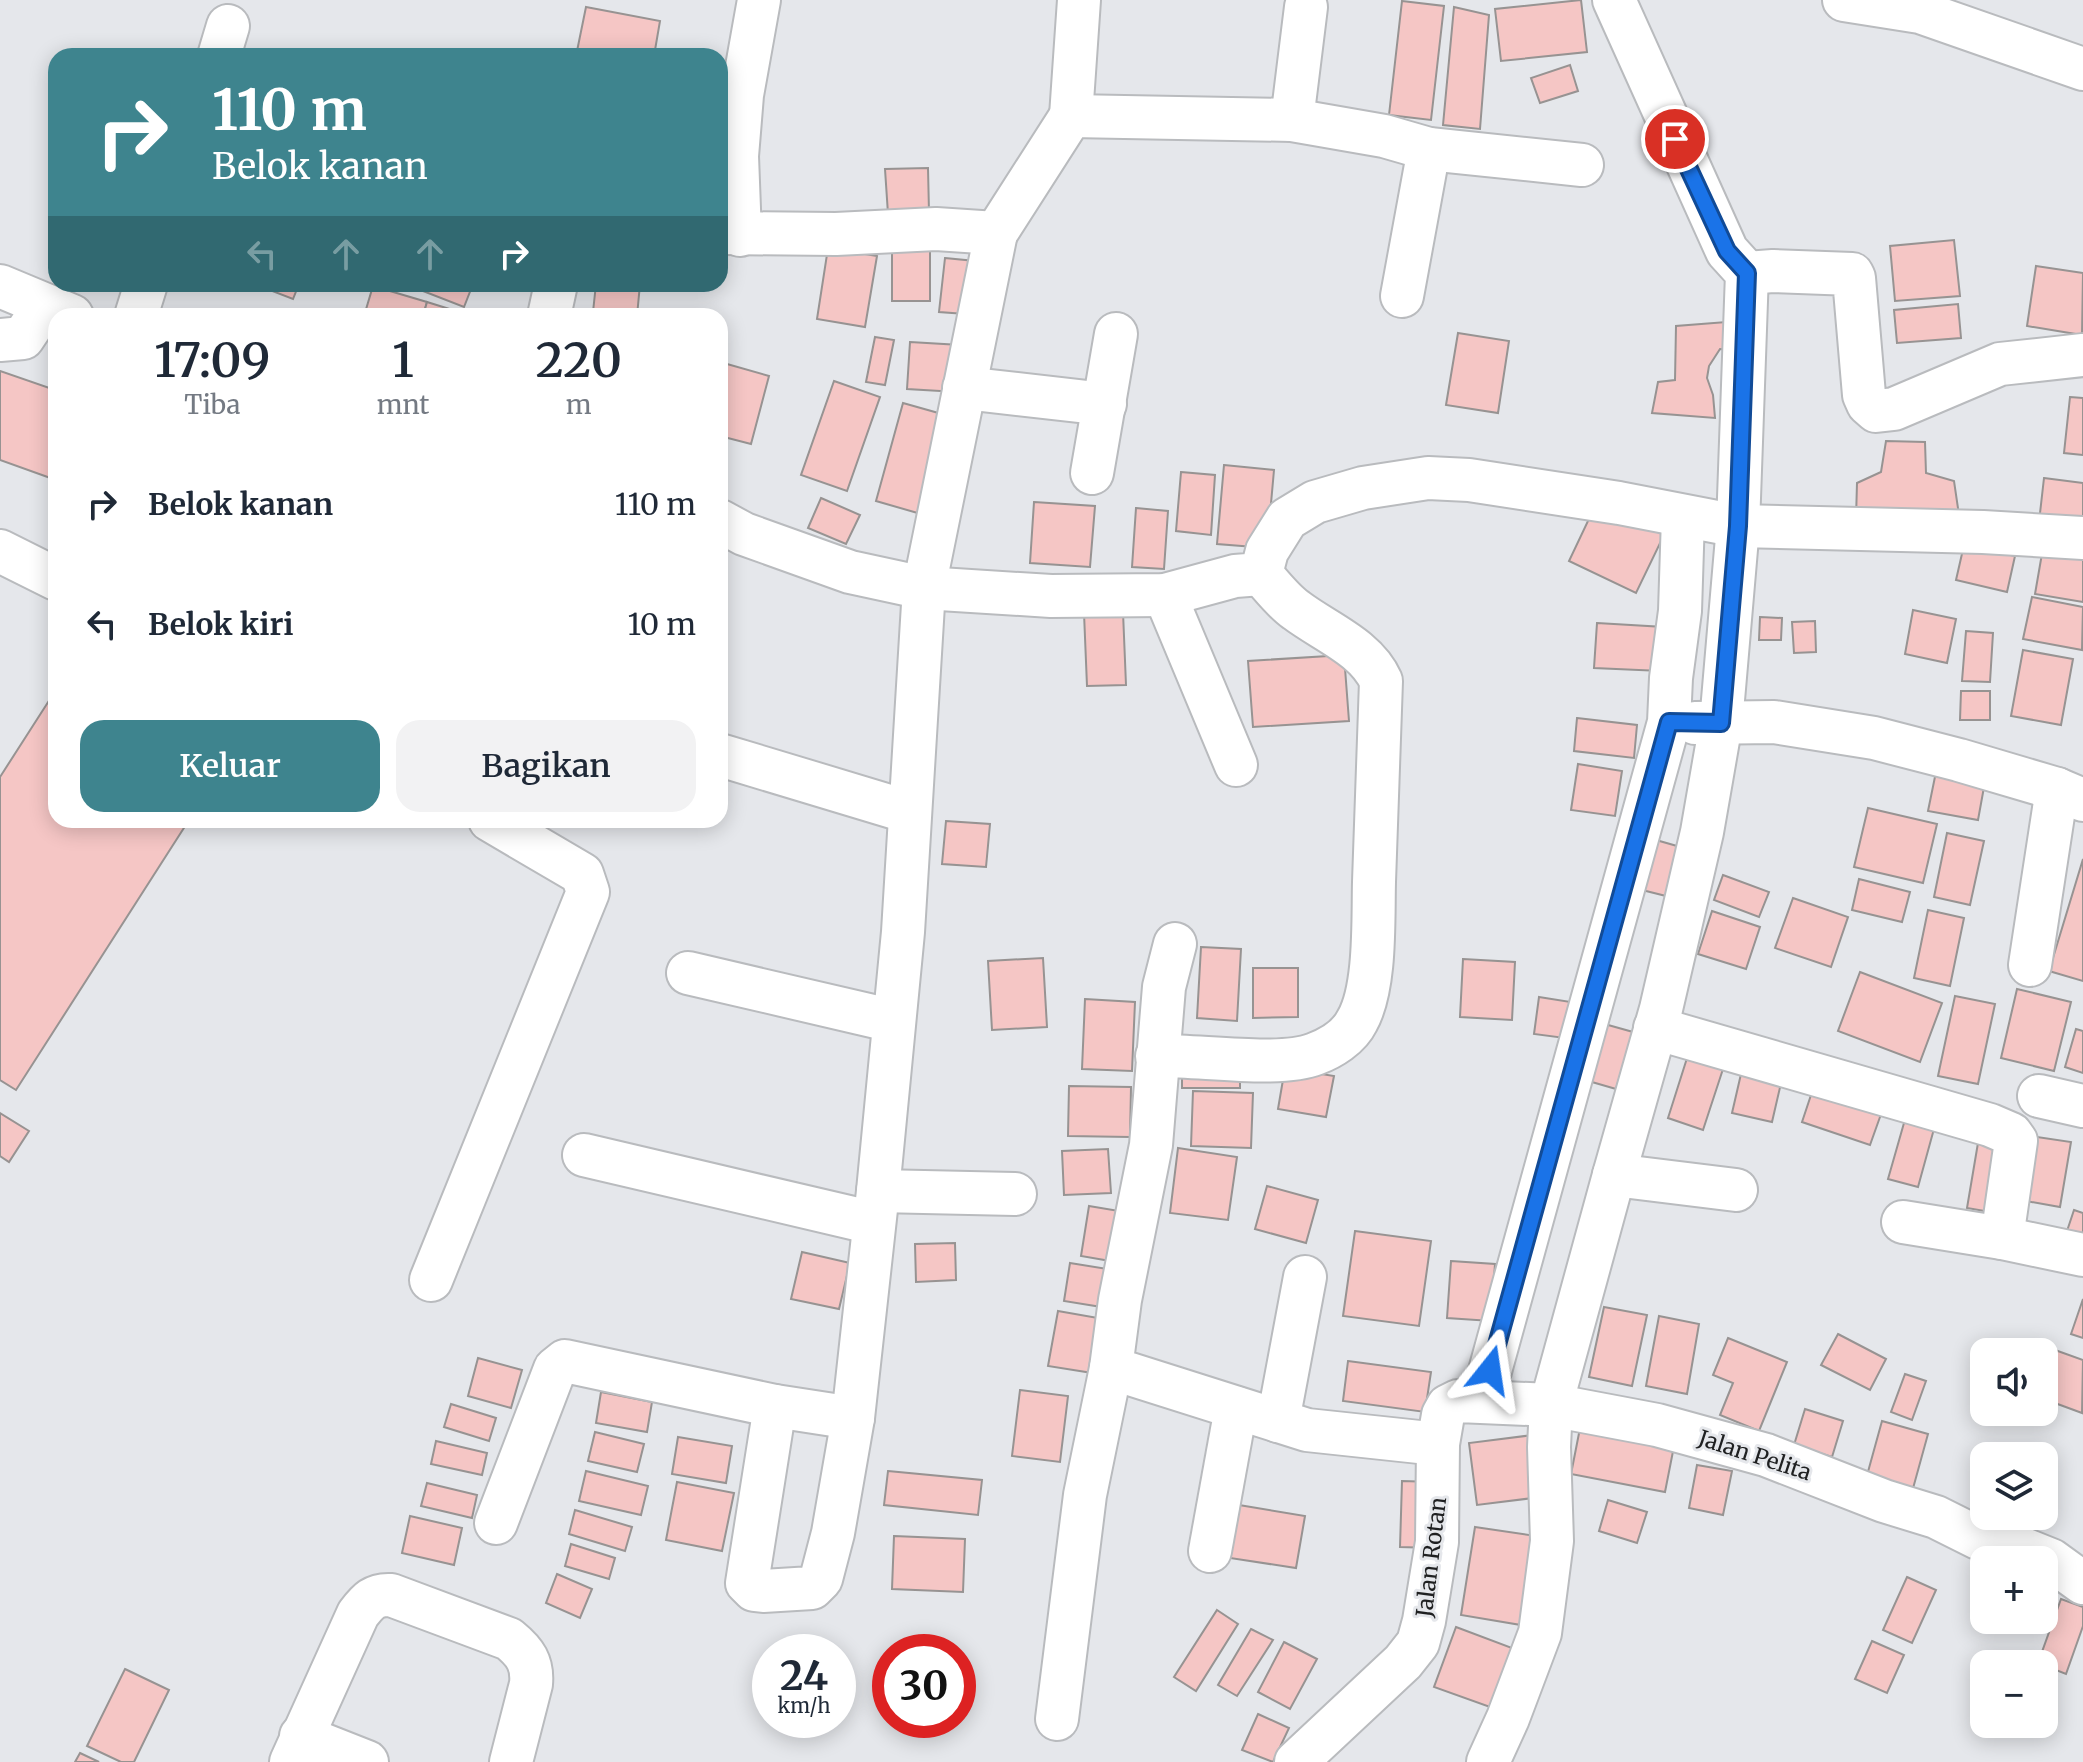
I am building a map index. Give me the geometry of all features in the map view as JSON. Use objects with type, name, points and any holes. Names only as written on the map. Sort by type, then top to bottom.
[{"type":"street","points":[[759,0],[742,95],[730,234],[836,234],[936,229],[996,233]]},
{"type":"street","points":[[775,1406],[747,1583],[754,1590],[808,1590],[821,1579],[833,1533],[853,1418],[908,870],[924,588],[996,233],[1071,116],[1079,0]]},
{"type":"street","points":[[1488,1762],[1540,1633],[1552,1541],[1551,1405],[1655,1028],[1702,832],[1721,723],[1738,526],[1747,273],[1727,251],[1614,0]]},
{"type":"street","points":[[1844,0],[1923,6],[2083,69]]},
{"type":"street","points":[[1292,120],[1306,7]]},
{"type":"street","points":[[1071,116],[1292,120],[1384,136],[1429,149],[1582,165]]},
{"type":"street","points":[[1402,296],[1429,149]]},
{"type":"street","points":[[1747,273],[1852,274],[1864,395],[1876,411],[1894,409],[2000,364],[2083,355]]},
{"type":"street","points":[[0,286],[54,308]]},
{"type":"street","points":[[0,340],[23,338],[48,319]]},
{"type":"street","points":[[1092,473],[1116,334]]},
{"type":"street","points":[[964,388],[1105,404]]},
{"type":"street","points":[[1261,574],[1267,551],[1287,519],[1315,502],[1387,483],[1428,478],[1469,480],[1619,503],[1738,526],[1997,532],[2083,538]]},
{"type":"street","points":[[1482,1400],[1669,722],[1680,611],[1683,517]]},
{"type":"street","points":[[728,525],[850,572],[924,588],[1051,596],[1165,595],[1235,576],[1261,574]]},
{"type":"street","points":[[0,551],[48,575]]},
{"type":"street","points":[[1157,1056],[1273,1060],[1312,1056],[1346,1035],[1357,1021],[1364,1003],[1372,953],[1381,681],[1370,662],[1289,605],[1261,574]]},
{"type":"street","points":[[1165,595],[1236,765]]},
{"type":"street","points":[[1669,722],[1774,722],[1874,738],[2070,794],[2030,965]]},
{"type":"street","points":[[728,757],[909,812]]},
{"type":"street","points":[[431,1280],[588,892],[582,874],[504,828]]},
{"type":"street","points":[[1057,1719],[1085,1495],[1151,1145],[1164,987],[1175,944]]},
{"type":"street","points":[[688,973],[894,1021]]},
{"type":"street","points":[[1655,1028],[1990,1125],[2011,1134],[2016,1141],[2002,1238]]},
{"type":"street","points":[[2039,1096],[2083,1106]]},
{"type":"street","points":[[584,1155],[876,1207],[1015,1194]]},
{"type":"street","points":[[1614,1175],[1736,1190]]},
{"type":"street","points":[[1903,1222],[2083,1255]]},
{"type":"street","points":[[1278,1421],[1305,1277]]},
{"type":"street","points":[[496,1523],[555,1369],[565,1361],[775,1406],[853,1418]]},
{"type":"street","points":[[1111,1368],[1307,1430],[1438,1444]]},
{"type":"street","name":"Jalan Pelita","points":[[1438,1444],[1443,1415],[1448,1406],[1458,1401],[1551,1405],[1657,1425],[1766,1455],[1884,1501],[1936,1517],[1978,1538],[2011,1544],[2051,1560],[2083,1583]]},
{"type":"street","points":[[1210,1551],[1236,1408]]},
{"type":"street","name":"Jalan Rotan","points":[[1296,1762],[1403,1662],[1418,1643],[1437,1542],[1438,1444]]},
{"type":"street","points":[[367,1762],[296,1749],[358,1614],[369,1599],[381,1595],[391,1595],[509,1639],[527,1657],[532,1671],[531,1684],[511,1762]]},
{"type":"building","points":[[1581,0],[1587,52],[1501,61],[1495,9]]},
{"type":"building","points":[[1402,1],[1444,6],[1431,120],[1389,115]]},
{"type":"building","points":[[586,7],[660,21],[655,48],[578,48]]},
{"type":"building","points":[[1454,7],[1489,15],[1480,129],[1443,125]]},
{"type":"building","points":[[1570,65],[1578,91],[1540,103],[1531,78]]},
{"type":"building","points":[[928,168],[929,212],[888,214],[885,169]]},
{"type":"building","points":[[892,237],[930,237],[930,301],[892,301]]},
{"type":"building","points":[[1954,240],[1960,296],[1895,301],[1890,246]]},
{"type":"building","points":[[828,248],[877,256],[865,327],[817,319]]},
{"type":"building","points":[[945,258],[985,262],[979,315],[939,312]]},
{"type":"building","points":[[2036,266],[2083,273],[2082,335],[2027,326]]},
{"type":"building","points":[[275,292],[296,292],[293,299]]},
{"type":"building","points":[[371,292],[393,292],[427,302],[425,308],[366,308]]},
{"type":"building","points":[[426,292],[470,292],[464,307]]},
{"type":"building","points":[[595,292],[639,292],[638,308],[593,308]]},
{"type":"building","points":[[427,302],[446,308],[425,308]]},
{"type":"building","points":[[1958,304],[1961,338],[1897,343],[1894,310]]},
{"type":"building","points":[[1739,321],[1739,350],[1720,349],[1709,366],[1707,378],[1713,395],[1715,418],[1652,413],[1658,382],[1675,380],[1676,326]]},
{"type":"building","points":[[1458,333],[1509,341],[1498,413],[1446,405]]},
{"type":"building","points":[[875,337],[894,340],[885,385],[866,382]]},
{"type":"building","points":[[910,342],[960,345],[957,392],[907,389]]},
{"type":"building","points":[[728,364],[769,376],[751,444],[728,438]]},
{"type":"building","points":[[0,371],[48,388],[48,477],[0,460]]},
{"type":"building","points":[[834,381],[880,397],[847,491],[801,475]]},
{"type":"building","points":[[2070,397],[2083,398],[2083,455],[2064,453]]},
{"type":"building","points":[[903,403],[949,416],[921,514],[876,501]]},
{"type":"building","points":[[1886,441],[1925,442],[1926,473],[1954,481],[1959,515],[1856,519],[1857,483],[1881,472]]},
{"type":"building","points":[[1224,465],[1274,470],[1267,548],[1217,544]]},
{"type":"building","points":[[1181,472],[1215,475],[1211,535],[1176,531]]},
{"type":"building","points":[[2044,478],[2083,483],[2083,528],[2039,522]]},
{"type":"building","points":[[821,498],[860,515],[846,544],[808,528]]},
{"type":"building","points":[[1034,502],[1095,506],[1090,567],[1030,563]]},
{"type":"building","points":[[1597,502],[1664,535],[1636,593],[1569,561]]},
{"type":"building","points":[[1136,508],[1168,511],[1164,569],[1132,567]]},
{"type":"building","points":[[2044,542],[2083,549],[2083,602],[2035,594]]},
{"type":"building","points":[[1964,545],[2015,556],[2007,592],[1956,580]]},
{"type":"building","points":[[2032,597],[2083,607],[2082,650],[2023,639]]},
{"type":"building","points":[[1913,610],[1956,619],[1947,663],[1905,654]]},
{"type":"building","points":[[1123,612],[1126,685],[1087,686],[1084,613]]},
{"type":"building","points":[[1760,617],[1782,618],[1781,640],[1759,640]]},
{"type":"building","points":[[1815,621],[1816,652],[1794,653],[1792,622]]},
{"type":"building","points":[[1597,623],[1664,627],[1661,671],[1594,668]]},
{"type":"building","points":[[1966,631],[1993,633],[1990,682],[1962,681]]},
{"type":"building","points":[[2023,650],[2073,659],[2061,725],[2011,716]]},
{"type":"building","points":[[1344,655],[1349,721],[1253,727],[1248,661]]},
{"type":"building","points":[[1961,691],[1990,691],[1990,720],[1960,720]]},
{"type":"building","points":[[48,702],[48,828],[184,828],[16,1090],[0,1080],[0,777]]},
{"type":"building","points":[[1577,718],[1637,725],[1634,758],[1574,751]]},
{"type":"building","points":[[1578,764],[1622,771],[1615,816],[1571,810]]},
{"type":"building","points":[[1937,767],[1986,776],[1978,820],[1928,811]]},
{"type":"building","points":[[1868,808],[1937,824],[1923,883],[1854,867]]},
{"type":"building","points":[[946,821],[990,824],[986,867],[942,864]]},
{"type":"building","points":[[1947,833],[1984,841],[1970,905],[1934,897]]},
{"type":"building","points":[[1656,840],[1684,848],[1670,897],[1642,890]]},
{"type":"building","points":[[2083,859],[2083,981],[2049,971]]},
{"type":"building","points":[[1723,875],[1769,892],[1759,917],[1714,900]]},
{"type":"building","points":[[1859,879],[1910,892],[1902,922],[1852,910]]},
{"type":"building","points":[[1793,898],[1848,917],[1831,967],[1775,948]]},
{"type":"building","points":[[1928,910],[1964,918],[1950,986],[1914,978]]},
{"type":"building","points":[[1712,911],[1760,927],[1746,969],[1698,954]]},
{"type":"building","points":[[1201,947],[1241,949],[1237,1021],[1197,1018]]},
{"type":"building","points":[[1043,958],[1047,1027],[992,1030],[988,961]]},
{"type":"building","points":[[1463,959],[1515,962],[1512,1020],[1460,1017]]},
{"type":"building","points":[[1253,968],[1298,968],[1298,1017],[1253,1018]]},
{"type":"building","points":[[1860,972],[1942,1003],[1920,1062],[1838,1031]]},
{"type":"building","points":[[2017,989],[2071,1002],[2054,1071],[2001,1058]]},
{"type":"building","points":[[1955,996],[1995,1004],[1978,1084],[1938,1076]]},
{"type":"building","points":[[1539,997],[1577,1003],[1572,1039],[1534,1034]]},
{"type":"building","points":[[1085,999],[1135,1002],[1132,1071],[1082,1069]]},
{"type":"building","points":[[1601,1023],[1633,1032],[1616,1089],[1585,1080]]},
{"type":"building","points":[[2076,1029],[2083,1031],[2083,1073],[2065,1067]]},
{"type":"building","points":[[1688,1055],[1724,1066],[1703,1130],[1668,1118]]},
{"type":"building","points":[[1182,1062],[1240,1062],[1240,1088],[1182,1088]]},
{"type":"building","points":[[1285,1068],[1334,1076],[1326,1117],[1278,1109]]},
{"type":"building","points":[[1741,1074],[1781,1083],[1772,1122],[1732,1113]]},
{"type":"building","points":[[1816,1080],[1885,1103],[1870,1145],[1802,1122]]},
{"type":"building","points":[[1069,1086],[1131,1087],[1130,1137],[1068,1136]]},
{"type":"building","points":[[1193,1091],[1253,1093],[1251,1148],[1191,1146]]},
{"type":"building","points":[[1908,1109],[1937,1118],[1918,1187],[1888,1179]]},
{"type":"building","points":[[0,1113],[29,1131],[9,1162],[0,1156]]},
{"type":"building","points":[[2030,1136],[2071,1142],[2060,1207],[2020,1200]]},
{"type":"building","points":[[1979,1137],[2013,1142],[2002,1214],[1967,1208]]},
{"type":"building","points":[[1178,1148],[1237,1157],[1228,1220],[1170,1213]]},
{"type":"building","points":[[1108,1149],[1111,1193],[1064,1195],[1062,1151]]},
{"type":"building","points":[[1267,1186],[1318,1200],[1306,1243],[1255,1229]]},
{"type":"building","points":[[1089,1206],[1131,1213],[1122,1263],[1081,1256]]},
{"type":"building","points":[[2074,1210],[2083,1213],[2083,1246],[2064,1240]]},
{"type":"building","points":[[1355,1231],[1431,1241],[1419,1326],[1343,1316]]},
{"type":"building","points":[[955,1243],[956,1280],[916,1282],[915,1244]]},
{"type":"building","points":[[802,1252],[850,1263],[839,1309],[791,1299]]},
{"type":"building","points":[[1451,1261],[1495,1264],[1491,1321],[1447,1318]]},
{"type":"building","points":[[1070,1263],[1120,1271],[1114,1309],[1064,1301]]},
{"type":"building","points":[[2083,1299],[2083,1338],[2071,1334]]},
{"type":"building","points":[[1604,1307],[1647,1315],[1632,1386],[1589,1377]]},
{"type":"building","points":[[1058,1311],[1115,1321],[1105,1375],[1048,1366]]},
{"type":"building","points":[[1659,1316],[1699,1324],[1687,1394],[1646,1386]]},
{"type":"building","points":[[1838,1334],[1886,1359],[1870,1390],[1821,1365]]},
{"type":"building","points":[[1728,1338],[1787,1362],[1759,1431],[1720,1415],[1733,1383],[1713,1375]]},
{"type":"building","points":[[2058,1351],[2083,1360],[2082,1413],[2058,1404]]},
{"type":"building","points":[[478,1358],[522,1370],[511,1408],[468,1396]]},
{"type":"building","points":[[1348,1361],[1431,1372],[1425,1412],[1343,1401]]},
{"type":"building","points":[[1905,1374],[1926,1381],[1912,1420],[1891,1412]]},
{"type":"building","points":[[1020,1390],[1068,1396],[1060,1462],[1012,1456]]},
{"type":"building","points":[[601,1392],[652,1402],[647,1432],[596,1423]]},
{"type":"building","points":[[451,1404],[496,1418],[489,1441],[444,1427]]},
{"type":"building","points":[[1805,1409],[1843,1421],[1832,1457],[1794,1445]]},
{"type":"building","points":[[1582,1418],[1676,1436],[1665,1492],[1571,1474]]},
{"type":"building","points":[[1882,1421],[1928,1434],[1912,1492],[1866,1479]]},
{"type":"building","points":[[595,1432],[644,1444],[637,1472],[588,1461]]},
{"type":"building","points":[[1533,1435],[1541,1497],[1477,1505],[1469,1443]]},
{"type":"building","points":[[678,1437],[732,1446],[726,1483],[672,1474]]},
{"type":"building","points":[[436,1441],[487,1453],[482,1475],[431,1464]]},
{"type":"building","points":[[1697,1465],[1732,1471],[1723,1515],[1689,1508]]},
{"type":"building","points":[[586,1471],[648,1486],[641,1515],[579,1501]]},
{"type":"building","points":[[888,1471],[982,1480],[978,1515],[884,1505]]},
{"type":"building","points":[[1402,1481],[1434,1482],[1433,1548],[1400,1547]]},
{"type":"building","points":[[677,1482],[734,1493],[722,1551],[666,1540]]},
{"type":"building","points":[[427,1483],[477,1495],[472,1518],[421,1506]]},
{"type":"building","points":[[1608,1500],[1647,1512],[1637,1543],[1599,1531]]},
{"type":"building","points":[[1239,1505],[1305,1516],[1296,1568],[1230,1558]]},
{"type":"building","points":[[575,1510],[632,1527],[625,1551],[569,1534]]},
{"type":"building","points":[[410,1516],[462,1528],[454,1565],[402,1553]]},
{"type":"building","points":[[1475,1527],[1536,1536],[1521,1625],[1461,1615]]},
{"type":"building","points":[[894,1536],[965,1539],[963,1592],[892,1589]]},
{"type":"building","points":[[571,1544],[615,1558],[609,1579],[565,1566]]},
{"type":"building","points":[[557,1574],[592,1589],[580,1618],[546,1603]]},
{"type":"building","points":[[1907,1577],[1936,1590],[1912,1643],[1883,1630]]},
{"type":"building","points":[[2061,1599],[2083,1607],[2083,1626],[2066,1674],[2058,1671],[2058,1650],[2043,1650],[2048,1634],[2058,1634]]},
{"type":"building","points":[[1217,1610],[1238,1624],[1196,1691],[1174,1677]]},
{"type":"building","points":[[1456,1627],[1512,1648],[1490,1707],[1434,1687]]},
{"type":"building","points":[[1251,1629],[1273,1640],[1237,1696],[1218,1685]]},
{"type":"building","points":[[1872,1641],[1904,1655],[1887,1693],[1855,1679]]},
{"type":"building","points":[[1284,1642],[1317,1659],[1290,1709],[1258,1692]]},
{"type":"building","points":[[125,1669],[169,1690],[134,1762],[121,1762],[87,1746]]},
{"type":"building","points":[[1258,1714],[1289,1728],[1273,1762],[1242,1750]]},
{"type":"building","points":[[80,1753],[99,1762],[75,1762]]},
{"type":"route","points":[[1490,1370],[1669,722],[1721,723],[1738,526],[1747,273],[1727,251],[1675,139]]}]
